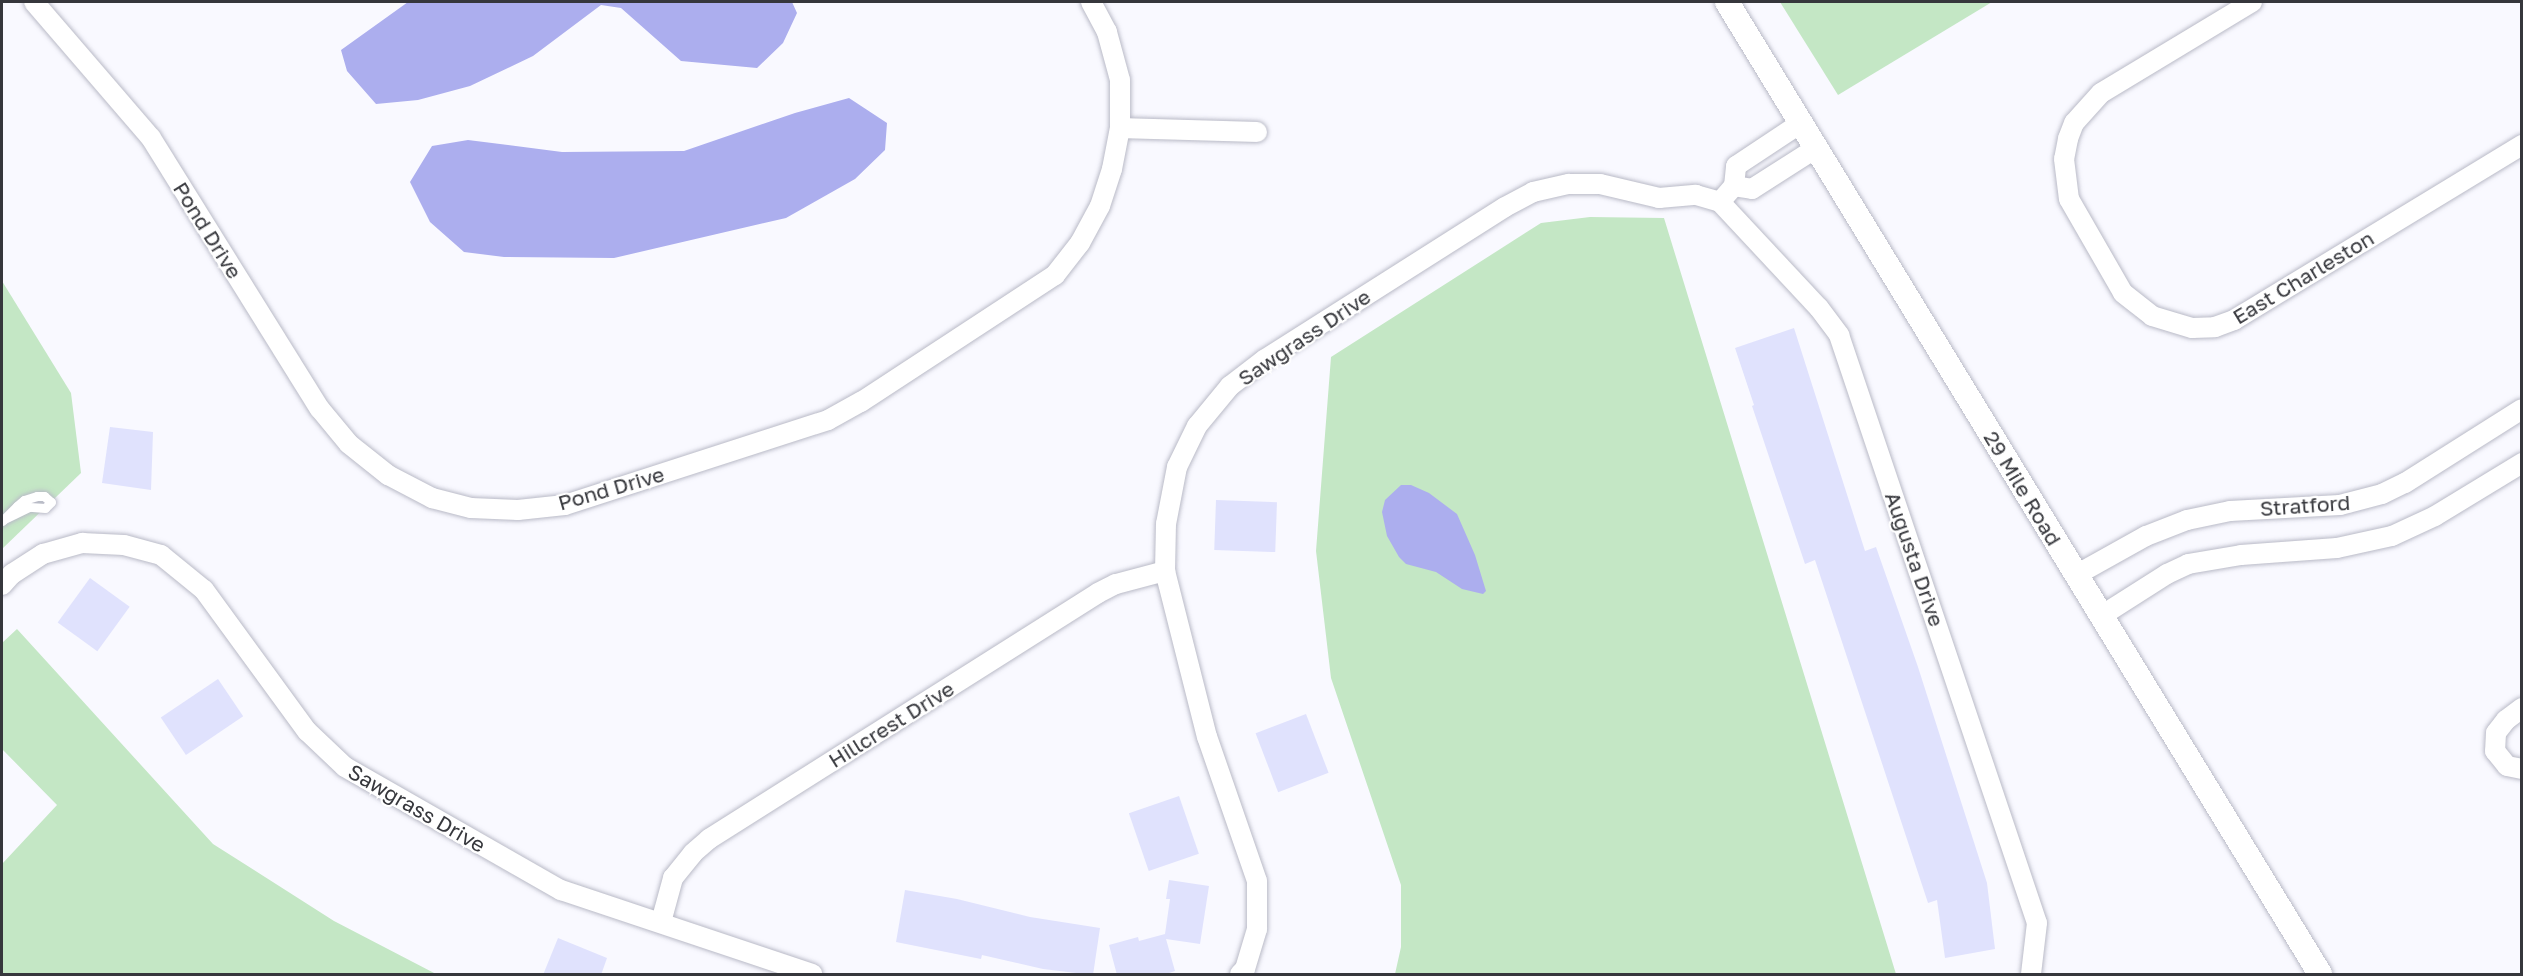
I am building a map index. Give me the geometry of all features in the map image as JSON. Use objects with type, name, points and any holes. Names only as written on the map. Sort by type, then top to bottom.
[{"type":"street","name":"Pond Drive","points":[[34,2],[151,138],[320,409],[350,444],[388,475],[432,498],[471,508],[518,510],[565,505],[828,420],[861,402],[1055,275],[1080,243],[1100,206],[1112,169],[1120,128],[1120,80],[1107,32],[1092,2]]},
{"type":"street","name":"29 Mile Road","points":[[1727,2],[2320,975]]},
{"type":"street","name":"East Charleston","points":[[2252,2],[2101,93],[2074,123],[2064,159],[2069,199],[2124,293],[2152,316],[2192,328],[2215,327],[2234,320],[2522,145]]},
{"type":"street","points":[[1720,202],[1734,186],[1736,166],[1801,123]]},
{"type":"street","points":[[1120,128],[1257,132]]},
{"type":"street","points":[[1734,186],[1752,189],[1816,148]]},
{"type":"street","name":"Sawgrass Drive","points":[[1240,975],[1245,969],[1257,929],[1257,881],[1207,737],[1165,571],[1166,524],[1177,467],[1197,426],[1230,386],[1264,360],[1505,207],[1533,192],[1569,184],[1600,184],[1659,198],[1696,195],[1720,202]]},
{"type":"street","name":"Augusta Drive","points":[[1720,202],[1819,308],[1839,335],[2037,923],[2031,975]]},
{"type":"street","name":"Stratford","points":[[2076,575],[2146,536],[2208,514],[2340,505],[2382,494],[2405,483],[2522,409]]},
{"type":"street","points":[[2101,616],[2167,574],[2188,564],[2241,555],[2345,547],[2392,536],[2435,516],[2522,463]]},
{"type":"street","name":"Sawgrass Drive","points":[[2,585],[12,574],[43,554],[82,543],[124,545],[161,555],[204,590],[307,731],[345,767],[561,890],[812,975]]},
{"type":"street","name":"Hillcrest Drive","points":[[661,922],[673,878],[693,853],[710,838],[1098,593],[1116,584],[1165,571]]},
{"type":"street","points":[[2522,708],[2506,720],[2496,733],[2495,751],[2507,766],[2522,769]]},
{"type":"green space","points":[[1780,2],[1992,2],[1838,95]]},
{"type":"green space","points":[[1590,217],[1664,218],[1896,974],[1395,974],[1401,947],[1401,885],[1331,678],[1316,551],[1331,357],[1541,223]]},
{"type":"green space","points":[[2,281],[71,393],[81,473],[2,549]]},
{"type":"green space","points":[[17,629],[213,844],[334,921],[436,974],[2,974],[2,864],[57,805],[2,749],[2,643]]},
{"type":"water","points":[[408,2],[792,2],[797,13],[783,43],[757,68],[681,61],[621,8],[601,5],[533,56],[470,86],[418,100],[376,104],[347,71],[341,50]]},
{"type":"water","points":[[849,98],[887,123],[885,150],[855,179],[786,218],[614,258],[504,257],[464,252],[430,222],[410,182],[432,146],[468,140],[562,152],[684,151],[795,113]]},
{"type":"water","points":[[1401,485],[1411,485],[1429,493],[1457,514],[1475,555],[1486,591],[1483,594],[1462,589],[1436,572],[1406,564],[1399,557],[1387,536],[1382,512],[1385,500]]},
{"type":"building","points":[[1794,328],[1865,551],[1876,547],[1918,667],[1987,883],[1995,949],[1945,958],[1937,900],[1928,903],[1815,560],[1805,564],[1752,406],[1754,405],[1735,348]]},
{"type":"building","points":[[110,427],[153,432],[151,490],[102,483]]},
{"type":"building","points":[[1216,500],[1277,502],[1275,552],[1214,550]]},
{"type":"building","points":[[90,578],[130,607],[97,651],[58,622]]},
{"type":"building","points":[[218,679],[243,716],[186,755],[161,718]]},
{"type":"building","points":[[1306,714],[1329,773],[1278,792],[1256,733]]},
{"type":"building","points":[[1179,796],[1199,854],[1149,871],[1129,813]]},
{"type":"building","points":[[1169,880],[1209,886],[1200,944],[1166,939],[1175,971],[1163,975],[1117,975],[1109,945],[1138,937],[1139,941],[1165,934],[1170,899],[1166,899]]},
{"type":"building","points":[[905,890],[957,899],[1030,917],[1100,928],[1093,975],[1043,969],[982,955],[981,959],[896,942]]},
{"type":"building","points":[[558,938],[607,958],[601,975],[543,975]]}]
